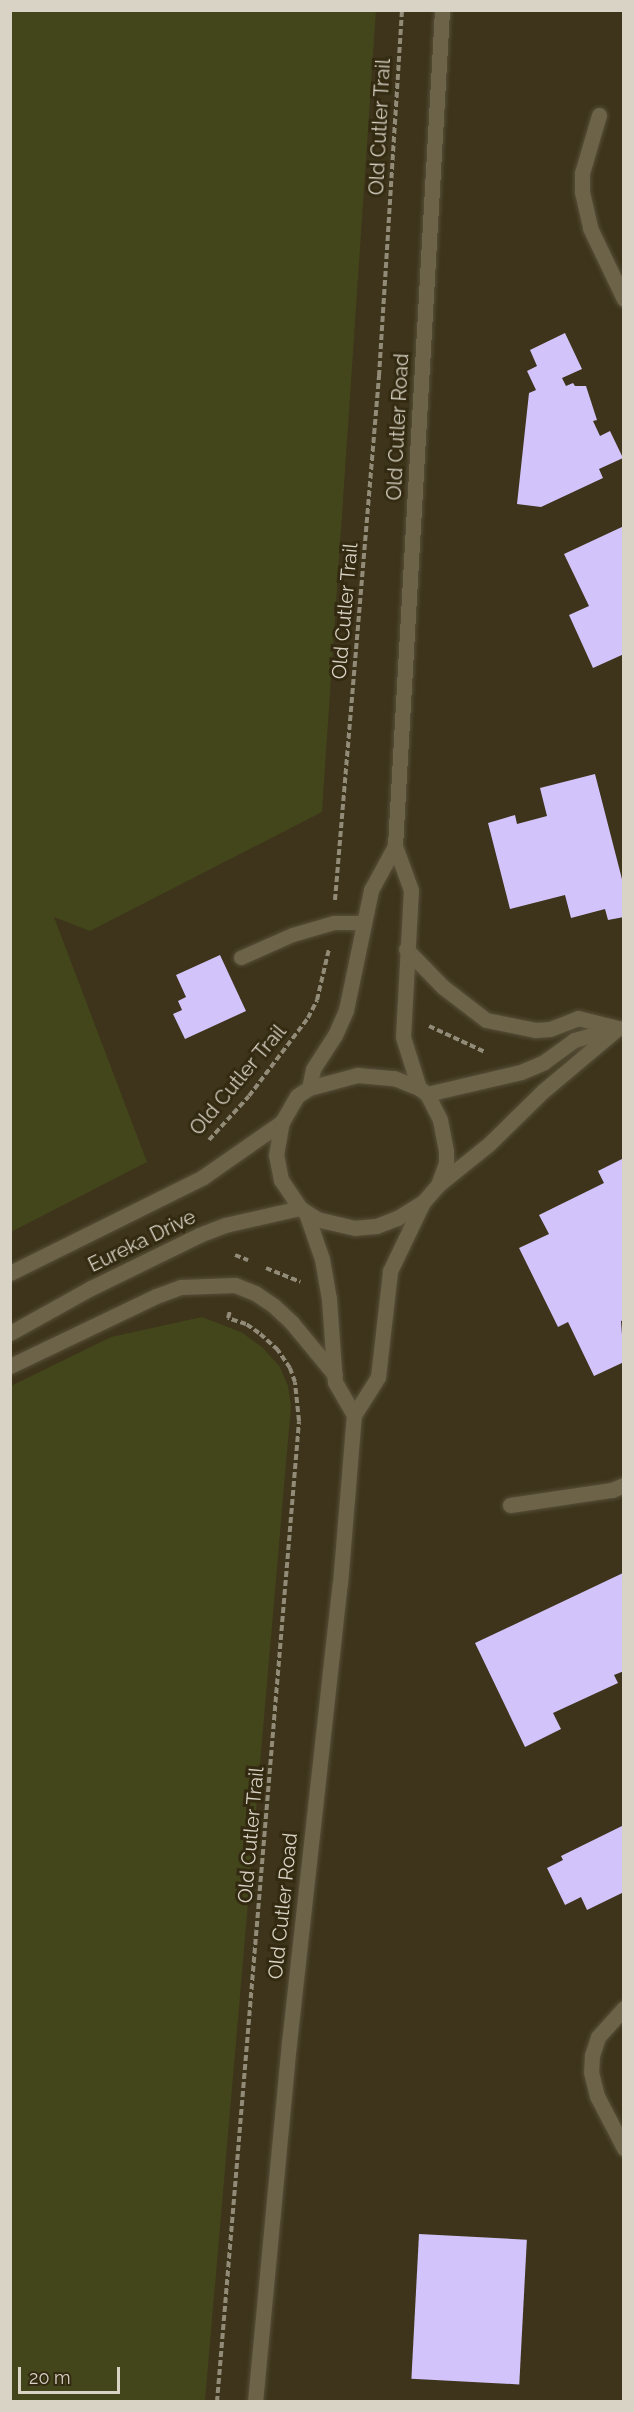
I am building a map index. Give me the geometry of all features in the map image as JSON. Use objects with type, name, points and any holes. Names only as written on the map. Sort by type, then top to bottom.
[{"type":"main road","name":"Old Cutler Road","points":[[423,1091],[403,1036],[411,890],[395,846],[442,10]]},
{"type":"main road","points":[[599,115],[582,174],[582,192],[590,228],[624,299]]},
{"type":"main road","name":"Old Cutler Road","points":[[309,1088],[313,1069],[335,1035],[346,1010],[371,890],[395,846]]},
{"type":"main road","points":[[406,949],[443,987],[486,1020],[535,1030],[550,1029],[578,1018],[621,1027]]},
{"type":"main road","points":[[354,1415],[335,1382],[329,1299],[322,1259],[303,1211],[285,1189],[278,1171],[277,1141],[289,1106],[309,1088],[357,1075],[394,1078],[423,1091],[521,1072],[544,1062],[574,1040],[621,1027]]},
{"type":"main road","points":[[303,1211],[334,1225],[355,1228],[376,1226],[397,1218],[423,1202],[438,1185],[489,1144],[543,1091],[621,1027]]},
{"type":"main road","points":[[423,1091],[440,1120],[446,1141],[446,1163],[438,1185]]},
{"type":"main road","name":"Eureka Drive","points":[[10,1273],[203,1177],[282,1122]]},
{"type":"main road","name":"Old Cutler Road","points":[[255,2402],[289,2043],[340,1584],[354,1415],[378,1377],[390,1271],[423,1202]]},
{"type":"main road","name":"Eureka Drive","points":[[10,1333],[91,1288],[199,1235],[225,1225],[303,1211]]},
{"type":"main road","points":[[10,1366],[156,1296],[181,1287],[235,1285],[255,1293],[274,1306],[299,1330],[335,1375]]},
{"type":"main road","points":[[510,1505],[612,1490],[624,1485]]},
{"type":"main road","points":[[624,2008],[598,2037],[592,2055],[591,2072],[597,2096],[624,2148]]},
{"type":"lane","points":[[241,958],[293,935],[334,923],[365,923]]},
{"type":"path","name":"Old Cutler Trail","points":[[201,1147],[249,1096],[308,1018],[317,1000],[326,969],[334,923],[380,376],[402,10]]},
{"type":"path","points":[[428,1025],[485,1052]]},
{"type":"path","points":[[483,1042],[488,1058]]},
{"type":"path","points":[[232,1247],[236,1265]]},
{"type":"path","name":"Old Cutler Trail","points":[[217,2402],[299,1421],[295,1382],[290,1368],[278,1350],[259,1333],[246,1324],[228,1318],[232,1303]]},
{"type":"green space","points":[[11,10],[376,11],[322,812],[90,931],[54,917],[147,1162],[11,1232]]},
{"type":"green space","points":[[202,1317],[241,1332],[262,1347],[280,1367],[288,1386],[291,1406],[205,2401],[11,2401],[11,1386],[111,1337]]},
{"type":"building","points":[[565,333],[582,369],[562,378],[566,386],[573,383],[575,386],[586,386],[597,420],[593,421],[600,436],[610,431],[623,458],[599,469],[603,478],[541,507],[517,504],[529,393],[536,390],[527,371],[537,366],[530,350]]},
{"type":"building","points":[[624,526],[624,654],[593,668],[569,615],[589,606],[564,554]]},
{"type":"building","points":[[595,774],[624,887],[624,917],[608,920],[605,909],[571,918],[565,895],[510,909],[488,823],[515,815],[517,824],[547,816],[540,788]]},
{"type":"building","points":[[220,955],[246,1011],[185,1039],[173,1014],[182,1010],[178,1001],[186,997],[176,975]]},
{"type":"building","points":[[624,1158],[624,1320],[621,1321],[624,1362],[594,1376],[568,1322],[558,1327],[519,1248],[549,1234],[539,1215],[604,1183],[598,1171]]},
{"type":"building","points":[[623,1573],[624,1671],[614,1675],[618,1683],[553,1713],[561,1729],[525,1747],[475,1643]]},
{"type":"building","points":[[624,1825],[624,1892],[587,1910],[581,1897],[565,1905],[547,1868],[563,1860],[561,1856]]},
{"type":"building","points":[[419,2234],[527,2240],[519,2384],[411,2379]]}]
